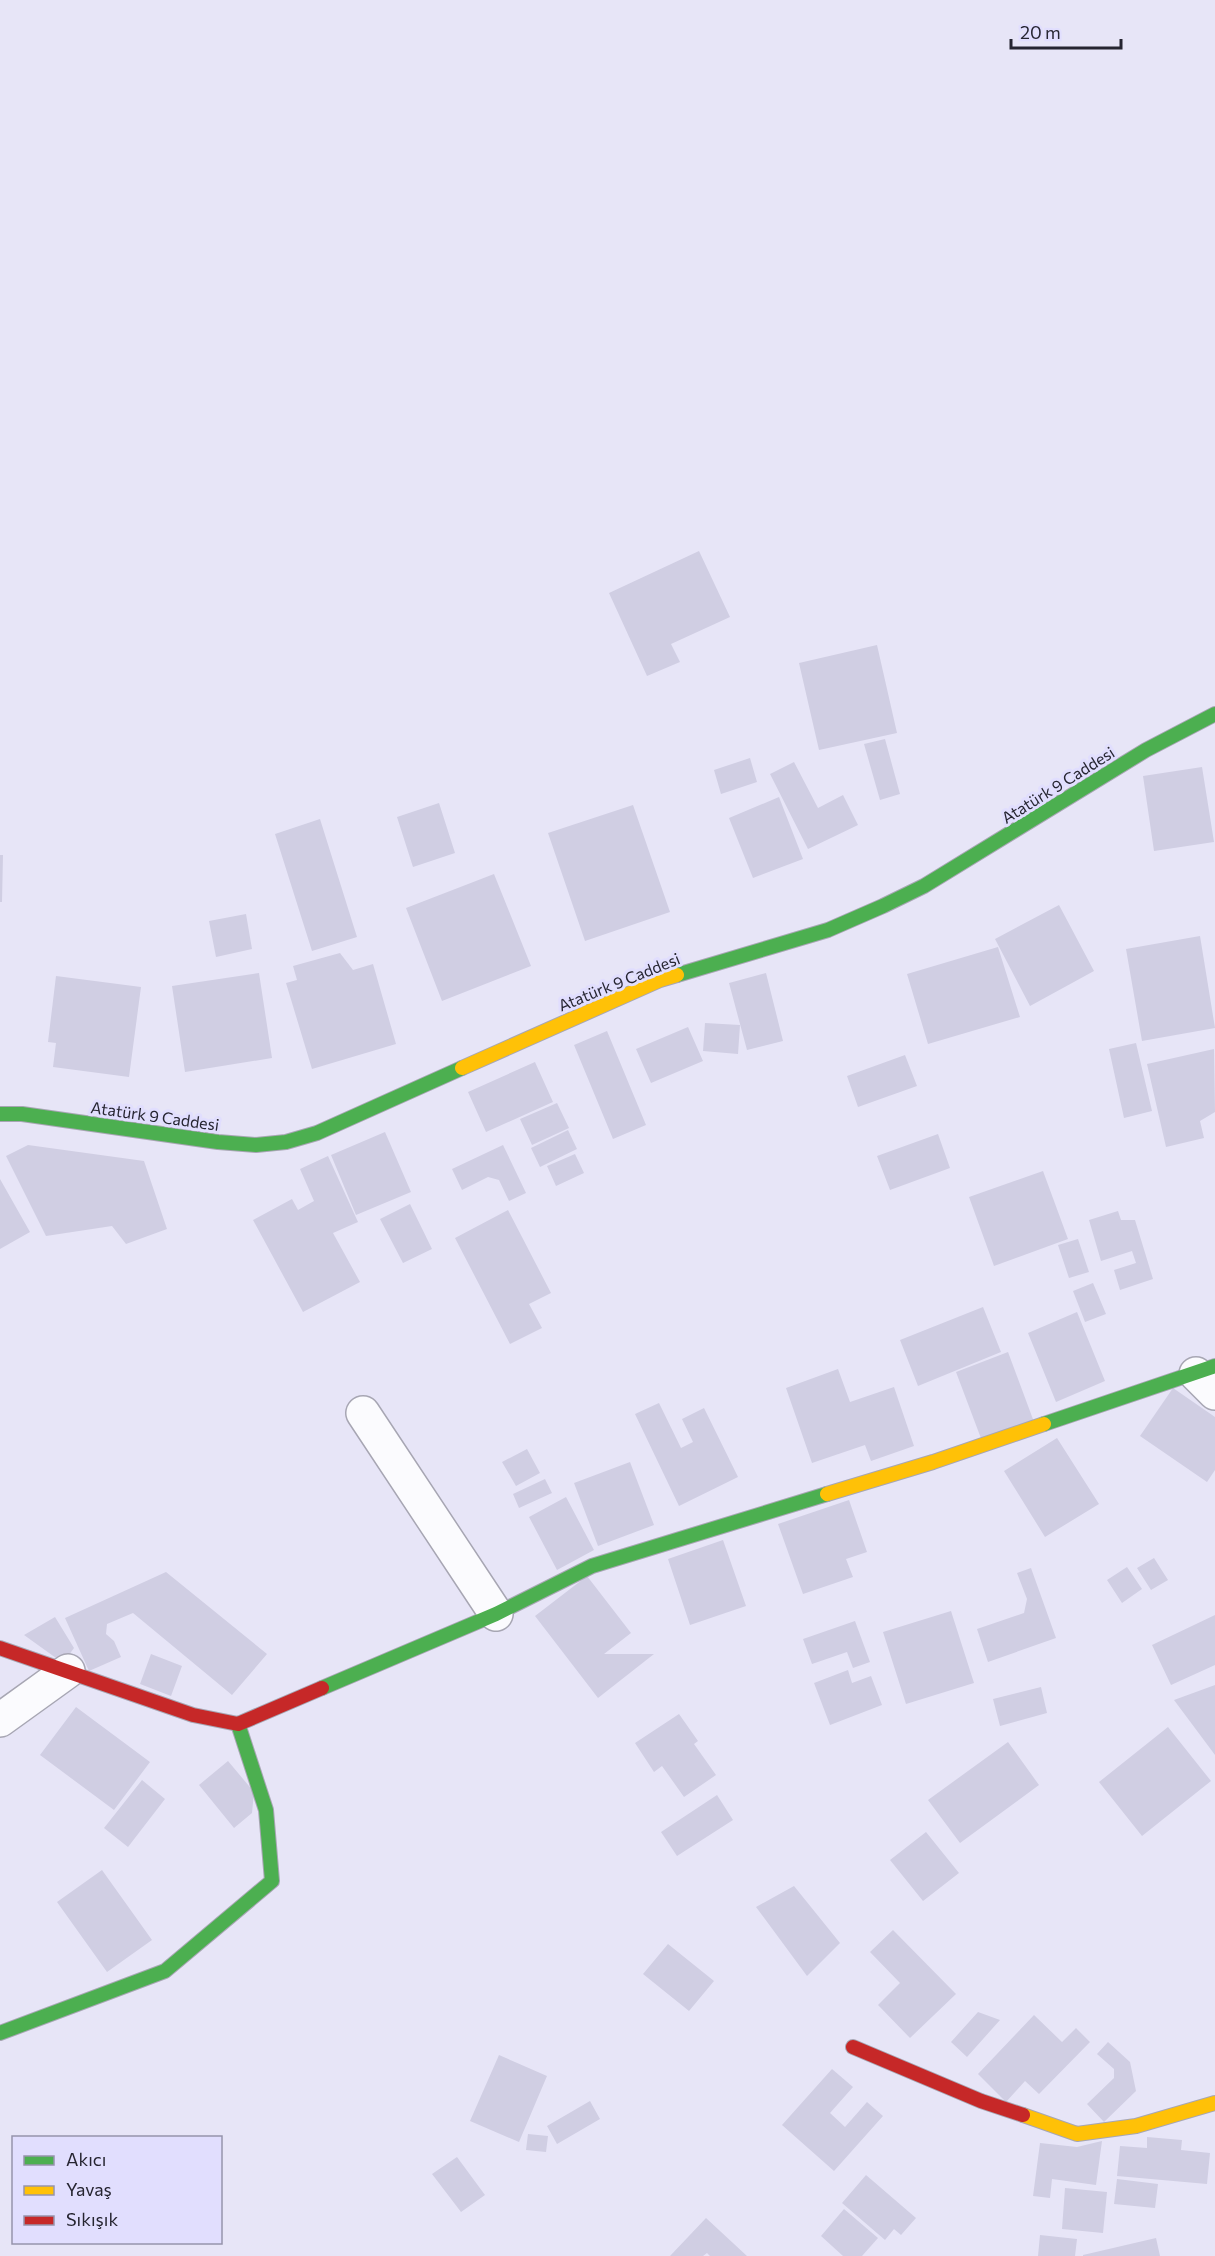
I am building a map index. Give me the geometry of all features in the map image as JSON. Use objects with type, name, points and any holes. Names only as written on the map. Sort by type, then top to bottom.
[{"type":"street","name":"Atatürk 9 Caddesi","points":[[0,1114],[22,1114],[228,1143],[286,1142],[317,1133],[660,980],[828,930],[893,901],[924,886],[1146,750],[1215,714]]},
{"type":"street","points":[[0,1648],[193,1714],[238,1724],[496,1614],[592,1566],[1209,1378]]},
{"type":"street","points":[[363,1413],[496,1614]]},
{"type":"street","points":[[0,1720],[68,1671]]},
{"type":"street","points":[[0,2033],[165,1971],[272,1881],[267,1810],[238,1724]]},
{"type":"street","points":[[853,2047],[981,2101],[1077,2134],[1136,2126],[1215,2103]]},
{"type":"building","points":[[699,551],[730,617],[671,644],[680,662],[647,676],[609,593]]},
{"type":"building","points":[[877,645],[897,733],[819,750],[799,663]]},
{"type":"building","points":[[885,739],[900,794],[880,800],[864,744]]},
{"type":"building","points":[[750,758],[757,782],[721,794],[714,770]]},
{"type":"building","points":[[794,762],[818,808],[843,795],[858,825],[808,849],[770,774]]},
{"type":"building","points":[[1202,767],[1214,842],[1154,851],[1143,776]]},
{"type":"building","points":[[779,797],[803,859],[753,878],[729,818]]},
{"type":"building","points":[[439,803],[455,853],[413,867],[397,817]]},
{"type":"building","points":[[633,805],[670,912],[585,941],[548,833]]},
{"type":"building","points":[[320,819],[357,937],[312,951],[275,834]]},
{"type":"building","points":[[0,855],[3,855],[2,902],[0,902]]},
{"type":"building","points":[[494,874],[531,966],[442,1001],[406,908]]},
{"type":"building","points":[[1059,905],[1094,971],[1030,1006],[995,939]]},
{"type":"building","points":[[246,914],[252,949],[216,957],[209,921]]},
{"type":"building","points":[[1200,936],[1215,1028],[1142,1041],[1126,949]]},
{"type":"building","points":[[998,947],[1020,1017],[928,1044],[907,974]]},
{"type":"building","points":[[340,953],[353,970],[373,964],[396,1044],[312,1069],[286,983],[297,980],[293,966]]},
{"type":"building","points":[[259,973],[272,1058],[185,1072],[172,986]]},
{"type":"building","points":[[766,973],[783,1041],[747,1050],[729,983]]},
{"type":"building","points":[[56,976],[141,987],[129,1077],[53,1067],[56,1043],[48,1042]]},
{"type":"building","points":[[705,1023],[740,1025],[738,1054],[703,1051]]},
{"type":"building","points":[[688,1027],[703,1061],[651,1083],[636,1049]]},
{"type":"building","points":[[607,1031],[646,1125],[613,1139],[574,1045]]},
{"type":"building","points":[[1136,1043],[1152,1111],[1124,1118],[1109,1049]]},
{"type":"building","points":[[1214,1049],[1215,1112],[1200,1121],[1204,1138],[1166,1147],[1147,1064]]},
{"type":"building","points":[[905,1055],[917,1086],[858,1107],[847,1076]]},
{"type":"building","points":[[535,1062],[553,1102],[486,1132],[468,1092]]},
{"type":"building","points":[[557,1103],[569,1128],[532,1145],[520,1119]]},
{"type":"building","points":[[568,1130],[577,1149],[540,1167],[531,1148]]},
{"type":"building","points":[[385,1132],[411,1192],[356,1215],[331,1155]]},
{"type":"building","points":[[938,1134],[950,1168],[890,1190],[877,1156]]},
{"type":"building","points":[[28,1145],[144,1161],[167,1229],[126,1244],[112,1226],[46,1236],[6,1156]]},
{"type":"building","points":[[503,1145],[526,1193],[509,1201],[499,1180],[488,1177],[462,1190],[452,1169]]},
{"type":"building","points":[[575,1154],[584,1173],[556,1186],[547,1166]]},
{"type":"building","points":[[328,1156],[358,1222],[333,1233],[360,1282],[303,1312],[253,1220],[292,1199],[298,1210],[314,1201],[300,1169]]},
{"type":"building","points":[[1043,1171],[1068,1239],[994,1266],[969,1197]]},
{"type":"building","points":[[0,1179],[30,1232],[0,1249]]},
{"type":"building","points":[[410,1204],[432,1249],[403,1263],[380,1219]]},
{"type":"building","points":[[508,1210],[551,1293],[529,1304],[542,1328],[510,1344],[455,1238]]},
{"type":"building","points":[[1118,1211],[1121,1220],[1135,1220],[1153,1279],[1120,1290],[1114,1270],[1136,1263],[1132,1251],[1101,1261],[1089,1220]]},
{"type":"building","points":[[1078,1239],[1089,1272],[1069,1278],[1058,1245]]},
{"type":"building","points":[[1093,1283],[1106,1314],[1085,1322],[1073,1291]]},
{"type":"building","points":[[983,1307],[1001,1352],[918,1386],[900,1340]]},
{"type":"building","points":[[1077,1312],[1105,1381],[1056,1402],[1028,1333]]},
{"type":"building","points":[[1008,1352],[1034,1422],[982,1441],[956,1372]]},
{"type":"building","points":[[838,1369],[850,1402],[894,1387],[914,1446],[871,1461],[865,1445],[812,1463],[786,1388]]},
{"type":"building","points":[[1173,1388],[1215,1417],[1215,1470],[1207,1482],[1140,1436]]},
{"type":"building","points":[[659,1403],[681,1448],[693,1442],[682,1419],[704,1408],[738,1477],[679,1506],[635,1414]]},
{"type":"building","points":[[1057,1438],[1099,1504],[1045,1537],[1004,1471]]},
{"type":"building","points":[[527,1449],[540,1473],[516,1486],[502,1462]]},
{"type":"building","points":[[630,1462],[654,1525],[598,1546],[574,1483]]},
{"type":"building","points":[[545,1479],[552,1493],[519,1508],[513,1494]]},
{"type":"building","points":[[566,1497],[594,1550],[557,1570],[529,1517]]},
{"type":"building","points":[[849,1500],[867,1552],[846,1559],[853,1577],[803,1594],[778,1524]]},
{"type":"building","points":[[723,1540],[746,1606],[690,1625],[668,1559]]},
{"type":"building","points":[[1154,1558],[1168,1580],[1151,1590],[1137,1568]]},
{"type":"building","points":[[1127,1567],[1142,1589],[1122,1603],[1107,1580]]},
{"type":"building","points":[[1031,1568],[1056,1638],[988,1662],[977,1629],[1024,1613],[1027,1599],[1017,1573]]},
{"type":"building","points":[[166,1572],[267,1654],[232,1695],[133,1613],[107,1624],[106,1634],[114,1641],[121,1657],[89,1671],[65,1618]]},
{"type":"building","points":[[587,1576],[631,1633],[604,1654],[654,1654],[598,1698],[535,1616]]},
{"type":"building","points":[[951,1611],[974,1683],[906,1704],[883,1632]]},
{"type":"building","points":[[1215,1615],[1215,1665],[1171,1685],[1152,1645]]},
{"type":"building","points":[[55,1617],[74,1648],[63,1663],[24,1635]]},
{"type":"building","points":[[855,1621],[870,1662],[853,1668],[847,1652],[812,1664],[803,1639]]},
{"type":"building","points":[[151,1654],[182,1666],[171,1696],[140,1684]]},
{"type":"building","points":[[848,1670],[852,1683],[871,1676],[882,1705],[830,1725],[814,1683]]},
{"type":"building","points":[[1215,1685],[1215,1755],[1174,1700]]},
{"type":"building","points":[[1041,1687],[1047,1713],[1000,1726],[993,1699]]},
{"type":"building","points":[[76,1707],[150,1762],[114,1810],[40,1755]]},
{"type":"building","points":[[679,1714],[698,1741],[694,1744],[716,1775],[684,1797],[662,1766],[654,1772],[635,1743]]},
{"type":"building","points":[[1168,1727],[1211,1781],[1142,1836],[1099,1782]]},
{"type":"building","points":[[1008,1742],[1039,1785],[960,1843],[928,1800]]},
{"type":"building","points":[[228,1761],[254,1792],[252,1813],[234,1828],[199,1785]]},
{"type":"building","points":[[142,1780],[165,1799],[128,1847],[104,1828]]},
{"type":"building","points":[[717,1795],[733,1820],[677,1856],[661,1832]]},
{"type":"building","points":[[926,1832],[959,1873],[923,1901],[890,1860]]},
{"type":"building","points":[[102,1870],[152,1940],[107,1972],[57,1902]]},
{"type":"building","points":[[794,1886],[840,1943],[807,1976],[756,1907]]},
{"type":"building","points":[[893,1930],[956,1994],[910,2038],[878,2005],[900,1983],[870,1952]]},
{"type":"building","points":[[668,1944],[714,1981],[689,2011],[643,1974]]},
{"type":"building","points":[[978,2012],[1000,2020],[967,2057],[951,2042]]},
{"type":"building","points":[[1034,2015],[1062,2042],[1076,2028],[1090,2042],[1039,2094],[1025,2081],[1006,2102],[978,2074]]},
{"type":"building","points":[[1108,2042],[1130,2062],[1136,2091],[1104,2122],[1087,2104],[1114,2078],[1114,2069],[1097,2054]]},
{"type":"building","points":[[499,2055],[547,2076],[519,2142],[470,2121]]},
{"type":"building","points":[[832,2069],[853,2087],[830,2113],[845,2127],[867,2102],[883,2116],[834,2171],[782,2125]]},
{"type":"building","points":[[590,2101],[600,2119],[557,2144],[547,2126]]},
{"type":"building","points":[[528,2134],[548,2136],[546,2152],[526,2150]]},
{"type":"building","points":[[1147,2137],[1182,2140],[1181,2150],[1210,2153],[1207,2184],[1117,2176],[1120,2146],[1147,2148]]},
{"type":"building","points":[[1102,2141],[1096,2185],[1052,2179],[1050,2198],[1033,2196],[1040,2143],[1077,2147]]},
{"type":"building","points":[[457,2157],[485,2195],[461,2212],[432,2174]]},
{"type":"building","points":[[866,2175],[916,2218],[901,2235],[894,2229],[885,2240],[842,2203]]},
{"type":"building","points":[[1117,2179],[1158,2184],[1155,2208],[1114,2204]]},
{"type":"building","points":[[1065,2188],[1107,2192],[1103,2233],[1062,2229]]},
{"type":"building","points":[[844,2209],[878,2238],[862,2256],[843,2256],[821,2236]]},
{"type":"building","points":[[706,2218],[747,2256],[710,2256],[707,2253],[703,2256],[670,2256]]},
{"type":"building","points":[[1040,2235],[1077,2239],[1075,2256],[1038,2256]]},
{"type":"building","points":[[1156,2238],[1160,2256],[1083,2256],[1083,2255]]},
{"type":"traffic: fast","points":[[677,975],[828,930],[883,906],[924,886],[1146,750],[1215,714]]},
{"type":"traffic: fast","points":[[0,1114],[22,1114],[218,1142],[256,1145],[286,1142],[317,1133],[462,1068]]},
{"type":"traffic: fast","points":[[1044,1424],[1215,1366]]},
{"type":"traffic: fast","points":[[322,1688],[496,1614],[592,1566],[827,1494]]},
{"type":"traffic: fast","points":[[0,2033],[165,1971],[272,1881],[266,1810],[238,1724]]},
{"type":"traffic: slow","points":[[462,1068],[660,980],[677,975]]},
{"type":"traffic: slow","points":[[827,1494],[933,1462],[1044,1424]]},
{"type":"traffic: slow","points":[[1023,2115],[1077,2134],[1136,2126],[1215,2103]]},
{"type":"traffic: jam","points":[[0,1648],[193,1715],[238,1724],[322,1688]]},
{"type":"traffic: jam","points":[[853,2047],[981,2101],[1023,2115]]}]
